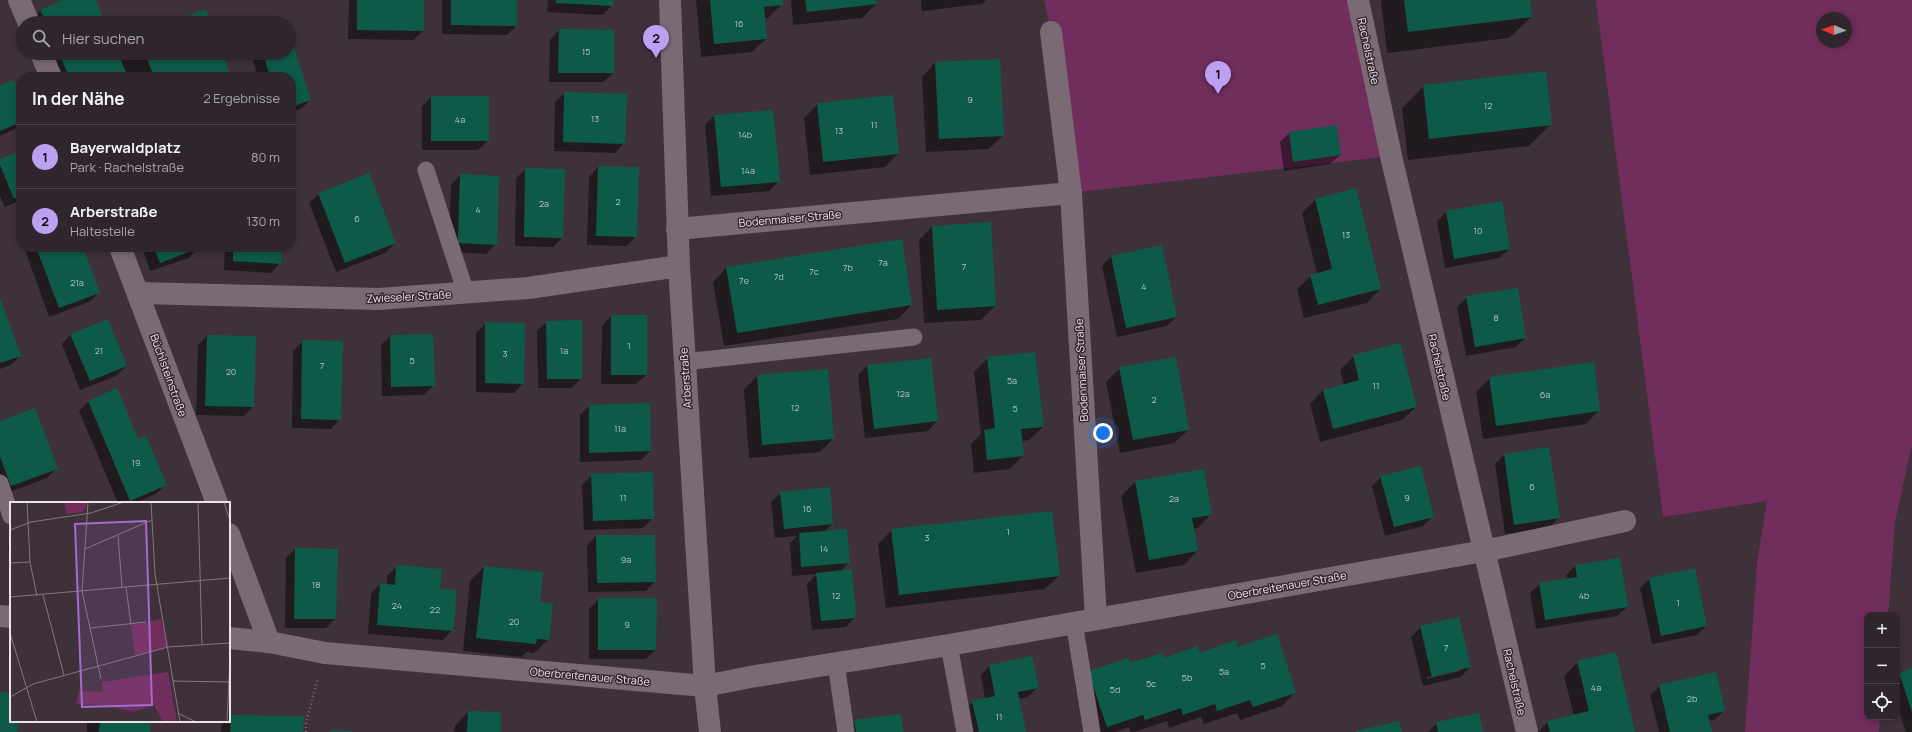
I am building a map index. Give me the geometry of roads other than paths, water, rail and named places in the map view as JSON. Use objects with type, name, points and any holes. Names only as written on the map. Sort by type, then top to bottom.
[{"type":"street","points":[[19,0],[26,16]]},
{"type":"street","name":"Arberstraße","points":[[670,0],[677,228],[684,362],[705,686],[710,732]]},
{"type":"street","name":"Rachelstraße","points":[[1358,0],[1391,156],[1527,732]]},
{"type":"street","name":"Bodenmaiser Straße","points":[[1051,32],[1071,193],[1096,618]]},
{"type":"street","points":[[44,60],[49,72]]},
{"type":"street","name":"Bodenmaiser Straße","points":[[677,228],[1071,193]]},
{"type":"street","name":"Büchlsteinstraße","points":[[122,252],[139,293],[217,502]]},
{"type":"street","name":"Zwieseler Straße","points":[[139,293],[379,299],[528,288],[679,266]]},
{"type":"street","name":"Oberbreitenauer Straße","points":[[230,638],[269,642],[325,653],[705,686],[949,645],[1484,551],[1625,521]]},
{"type":"street","points":[[230,537],[269,642]]},
{"type":"street","points":[[0,616],[10,617]]},
{"type":"lane","points":[[426,170],[466,293]]},
{"type":"lane","points":[[684,362],[914,337]]},
{"type":"lane","points":[[0,483],[10,513]]},
{"type":"lane","points":[[1074,622],[1092,732]]},
{"type":"lane","points":[[949,645],[965,732]]},
{"type":"lane","points":[[836,663],[846,732]]},
{"type":"place","name":"Arberstraße","points":[[656,58]]},
{"type":"place","name":"Bayerwaldplatz","points":[[1218,94]]}]
